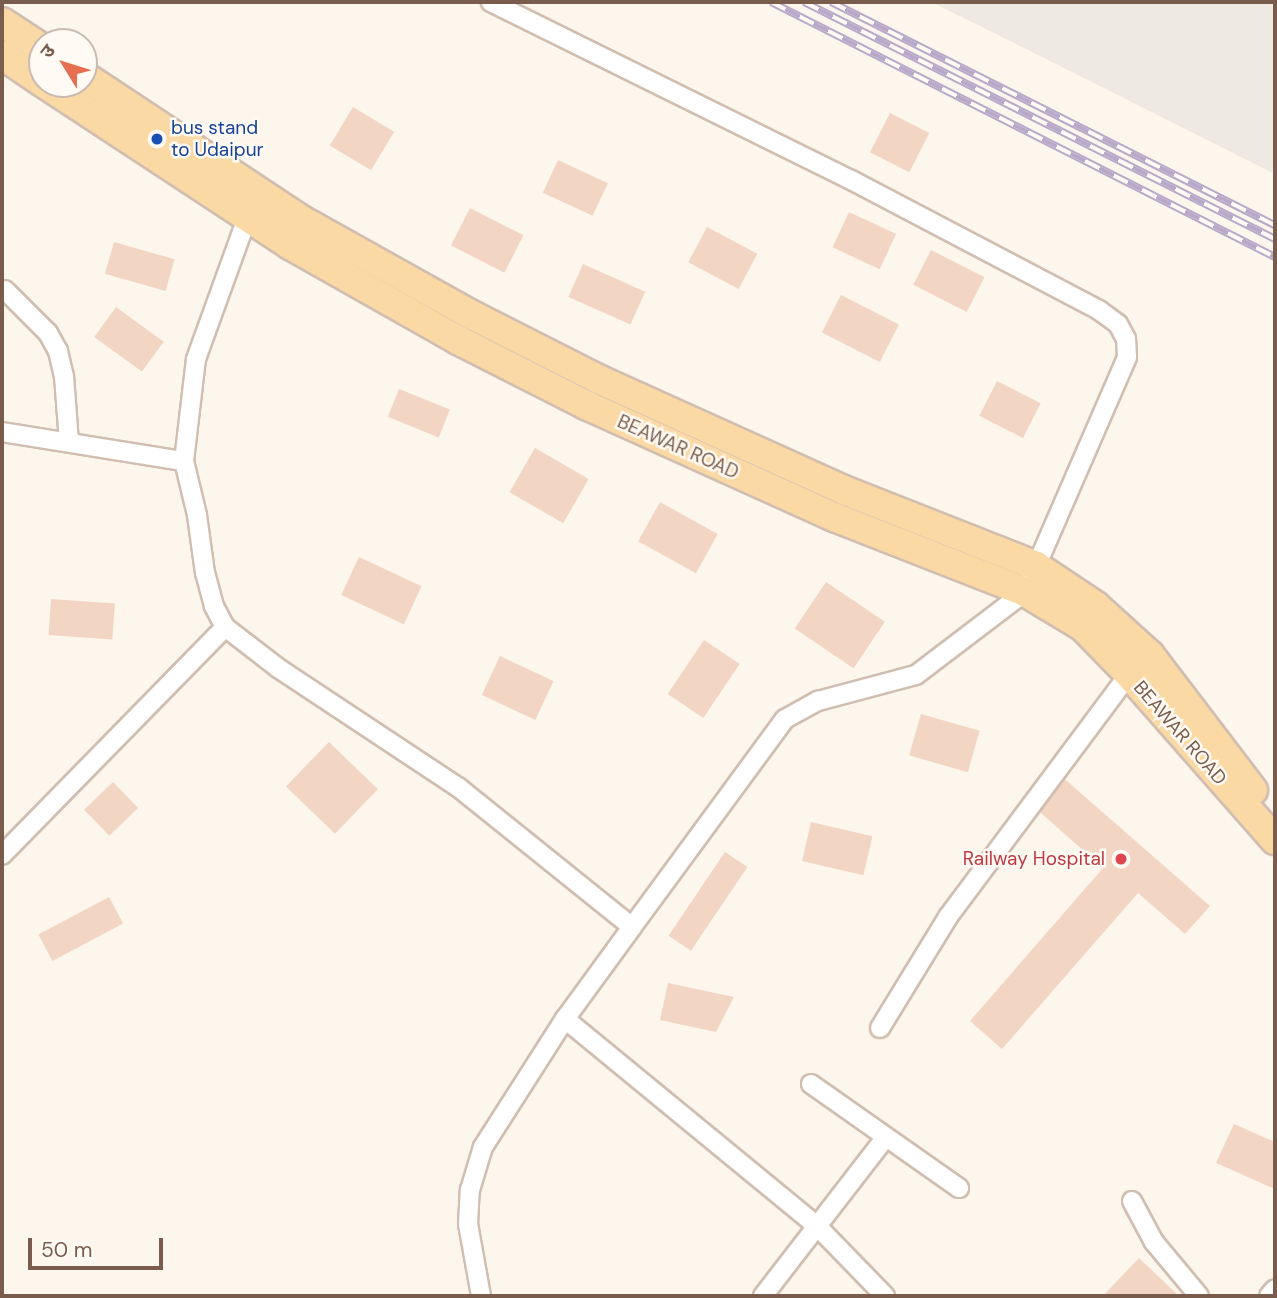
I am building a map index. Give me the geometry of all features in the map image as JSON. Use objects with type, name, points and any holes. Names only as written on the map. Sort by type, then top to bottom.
[{"type":"main road","points":[[2,22],[28,39]]},
{"type":"main road","name":"BEAWAR ROAD","points":[[2,55],[28,73]]},
{"type":"main road","name":"BEAWAR ROAD","points":[[98,85],[291,213],[472,315],[598,379],[845,491],[1036,566],[1097,606],[1150,655],[1235,783]]},
{"type":"main road","name":"BEAWAR ROAD","points":[[66,98],[269,232],[458,340],[586,405],[834,517],[1025,592],[1083,627],[1235,783],[1274,827]]},
{"type":"street","points":[[481,1296],[468,1224],[470,1190],[483,1147],[565,1019],[785,719],[818,701],[916,675],[1025,592],[1127,357],[1126,339],[1118,324],[1099,310],[851,180],[491,2]]},
{"type":"street","points":[[258,191],[269,232],[196,359],[184,461],[197,515],[205,573],[214,606],[225,627],[278,668],[458,787],[632,927]]},
{"type":"street","points":[[5,290],[48,334],[58,351],[64,376],[69,442]]},
{"type":"street","points":[[2,432],[184,461]]},
{"type":"street","points":[[2,855],[225,627]]},
{"type":"street","points":[[880,1028],[948,917],[1129,674]]},
{"type":"street","points":[[565,1019],[816,1225],[880,1291]]},
{"type":"street","points":[[811,1084],[960,1188]]},
{"type":"street","points":[[762,1296],[885,1138]]},
{"type":"street","points":[[1132,1201],[1154,1242],[1199,1296]]},
{"type":"street","points":[[1269,1296],[1275,1290]]},
{"type":"shaded area","points":[[931,2],[1275,2],[1275,174],[990,31]]},
{"type":"building","points":[[353,107],[394,132],[371,170],[330,146]]},
{"type":"building","points":[[890,113],[929,133],[909,172],[870,152]]},
{"type":"building","points":[[558,160],[608,183],[593,216],[543,193]]},
{"type":"building","points":[[470,208],[523,235],[504,273],[451,245]]},
{"type":"building","points":[[849,212],[896,234],[880,269],[833,247]]},
{"type":"building","points":[[707,227],[757,254],[739,289],[688,262]]},
{"type":"building","points":[[114,242],[175,259],[165,291],[105,274]]},
{"type":"building","points":[[931,250],[984,277],[967,312],[913,285]]},
{"type":"building","points":[[583,264],[645,292],[630,325],[568,297]]},
{"type":"building","points":[[841,295],[899,325],[880,362],[822,332]]},
{"type":"building","points":[[116,307],[164,342],[142,372],[94,337]]},
{"type":"building","points":[[997,381],[1041,403],[1023,438],[979,416]]},
{"type":"building","points":[[399,389],[450,410],[439,437],[388,417]]},
{"type":"building","points":[[535,448],[589,479],[563,523],[510,492]]},
{"type":"building","points":[[660,502],[718,534],[696,573],[638,541]]},
{"type":"building","points":[[359,557],[422,586],[404,624],[341,595]]},
{"type":"building","points":[[826,582],[885,622],[854,668],[795,628]]},
{"type":"building","points":[[51,599],[115,603],[112,639],[48,635]]},
{"type":"building","points":[[704,640],[740,664],[703,718],[668,694]]},
{"type":"building","points":[[500,656],[553,681],[535,720],[482,695]]},
{"type":"building","points":[[921,714],[980,731],[968,772],[909,755]]},
{"type":"building","points":[[329,742],[378,789],[335,834],[286,787]]},
{"type":"building","points":[[1060,775],[1210,906],[1185,934],[1138,893],[1002,1049],[970,1021],[1103,868],[1033,806]]},
{"type":"building","points":[[113,782],[138,808],[109,836],[84,810]]},
{"type":"building","points":[[811,822],[872,836],[863,875],[802,861]]},
{"type":"building","points":[[725,852],[747,867],[691,951],[669,936]]},
{"type":"building","points":[[109,897],[123,923],[52,961],[38,935]]},
{"type":"building","points":[[668,983],[734,997],[716,1032],[660,1020]]},
{"type":"building","points":[[1234,1124],[1275,1142],[1275,1189],[1216,1163]]},
{"type":"building","points":[[1139,1258],[1179,1296],[1103,1296]]},
{"type":"railway","points":[[771,2],[1275,257]]},
{"type":"railway","points":[[804,2],[1275,239]]},
{"type":"railway","points":[[831,2],[1275,225]]},
{"type":"place","name":"bus stand to Udaipur","points":[[157,139]]},
{"type":"place","name":"Railway Hospital","points":[[1121,859]]}]
